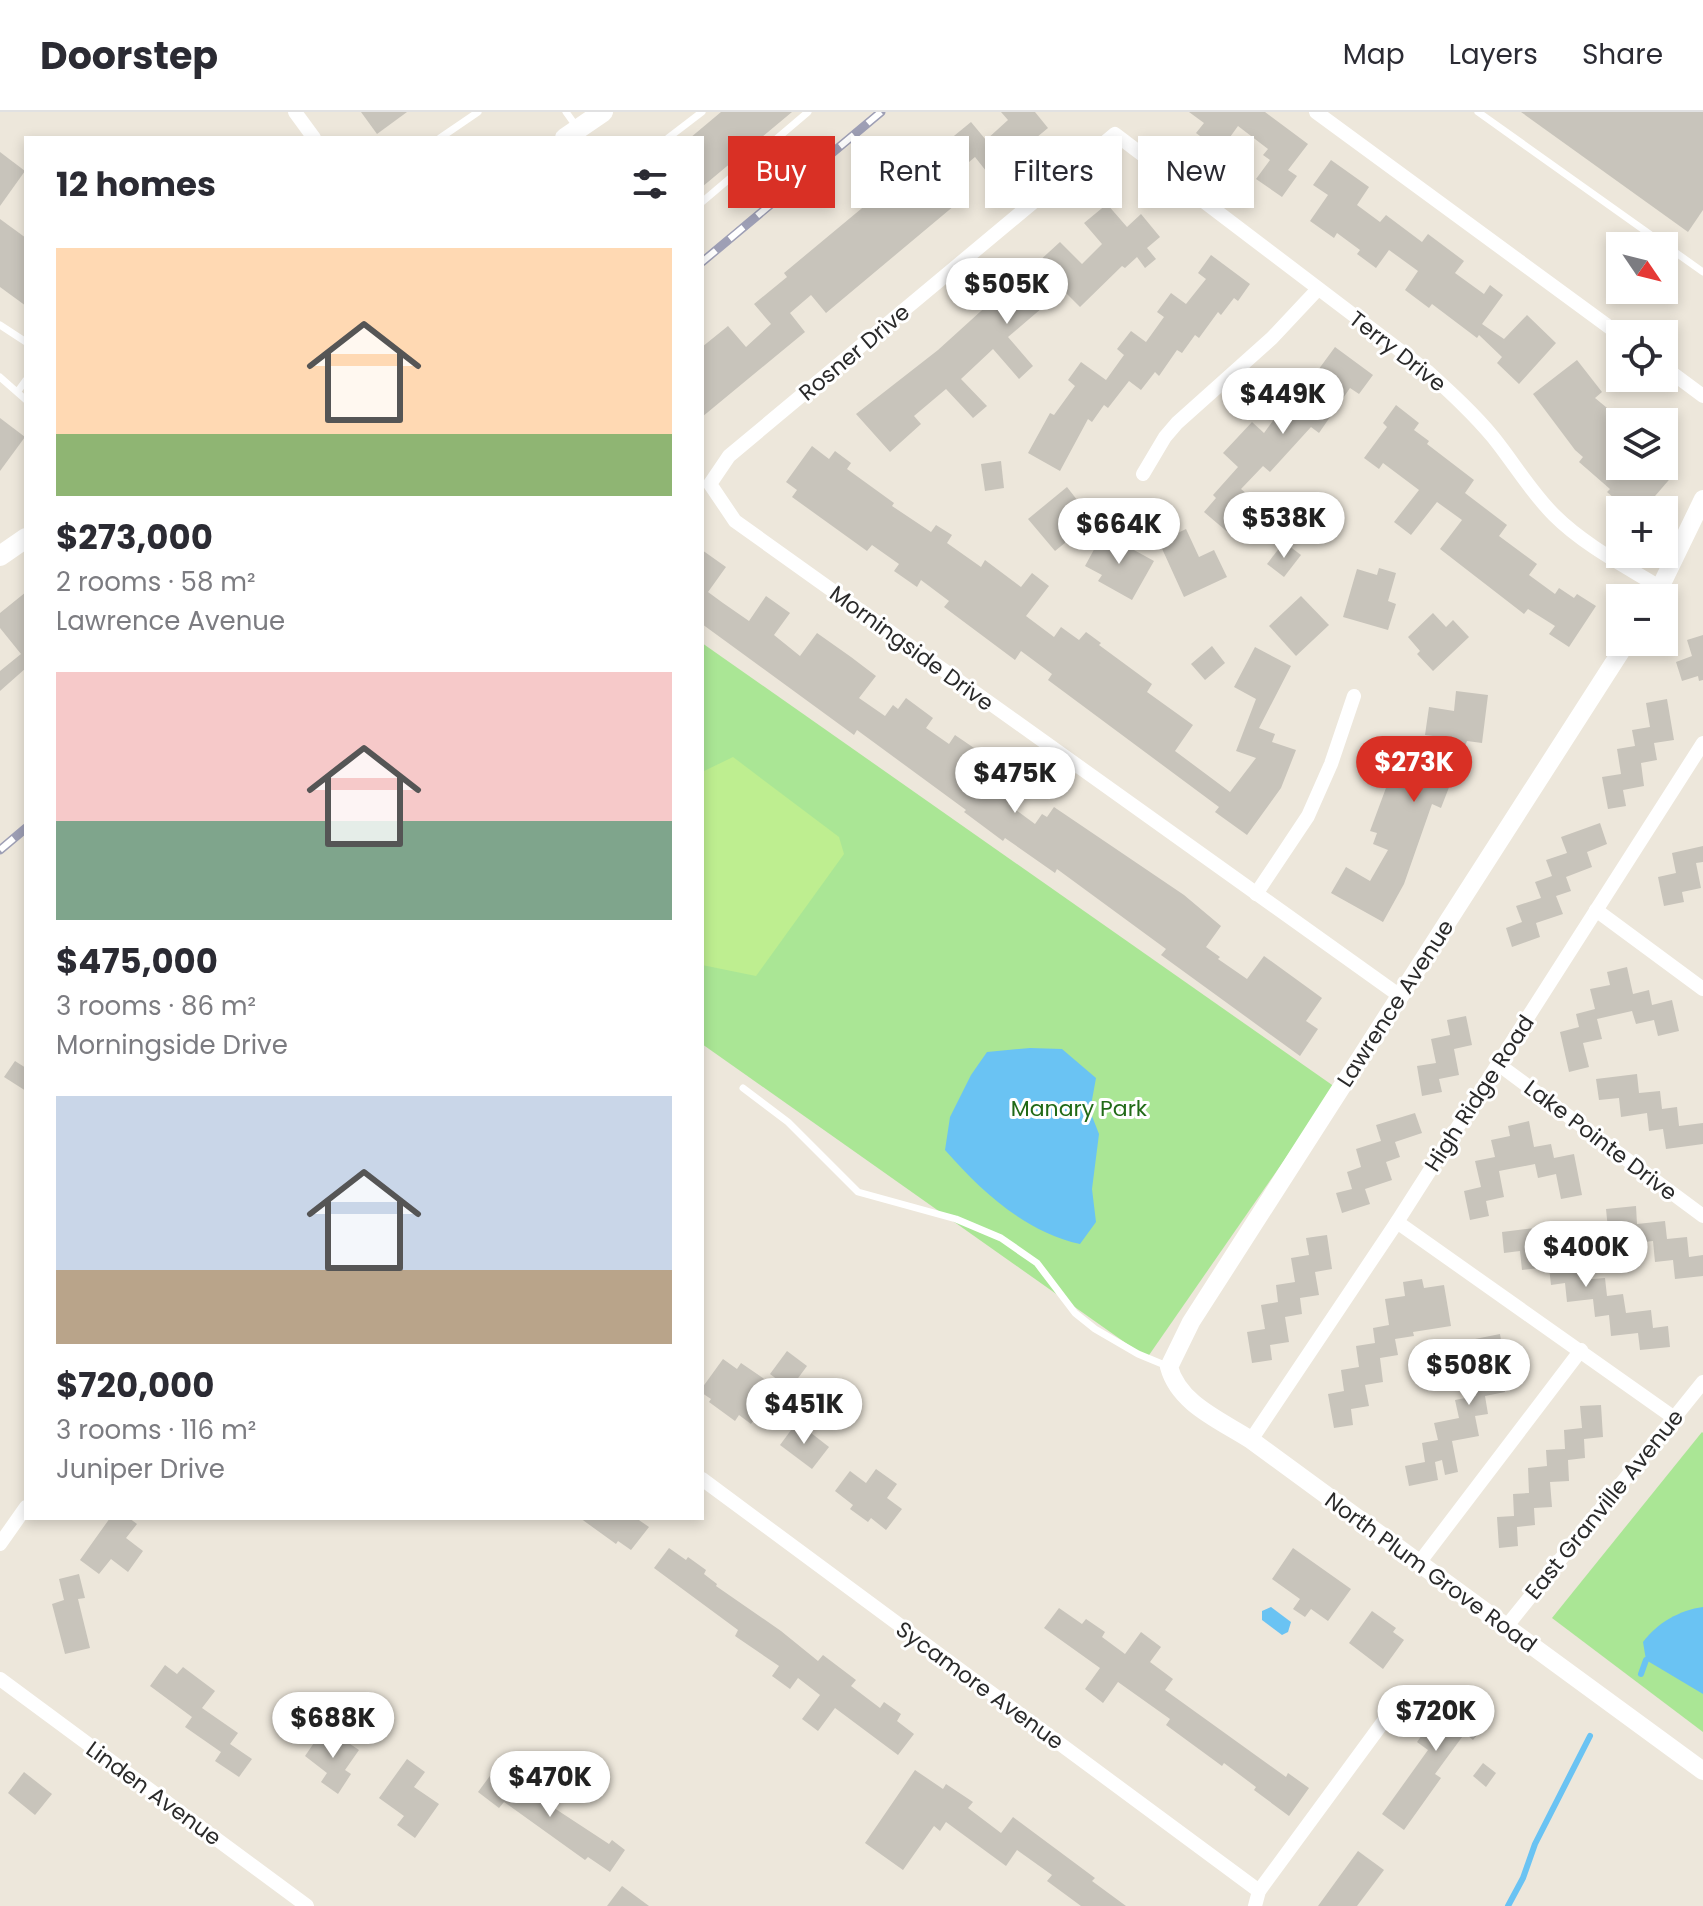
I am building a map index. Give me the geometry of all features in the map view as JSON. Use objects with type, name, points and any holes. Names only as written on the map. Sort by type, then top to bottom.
[{"type":"main road","points":[[572,135],[603,112]]},
{"type":"main road","points":[[0,556],[24,539]]},
{"type":"street","points":[[295,112],[313,136]]},
{"type":"street","points":[[1316,112],[1606,325]]},
{"type":"street","name":"Terry Drive","points":[[1115,134],[1427,371],[1493,437],[1538,499],[1575,534],[1645,584]]},
{"type":"street","name":"Rosner Drive","points":[[710,484],[729,456],[1115,134]]},
{"type":"street","points":[[1143,474],[1177,423],[1272,338],[1318,289]]},
{"type":"street","points":[[1678,377],[1703,396]]},
{"type":"street","name":"Morningside Drive","points":[[710,484],[735,521],[1400,996]]},
{"type":"street","points":[[1662,584],[1703,499]]},
{"type":"street","name":"Lawrence Avenue","points":[[1169,1367],[1191,1322],[1618,656]]},
{"type":"street","points":[[1256,894],[1308,816],[1331,764],[1354,696]]},
{"type":"street","name":"High Ridge Road","points":[[1251,1440],[1397,1222],[1596,910],[1698,763],[1703,743]]},
{"type":"street","points":[[1596,910],[1703,989]]},
{"type":"street","name":"Lake Pointe Drive","points":[[1498,1064],[1703,1216]]},
{"type":"street","points":[[1397,1222],[1673,1417]]},
{"type":"street","points":[[1419,1563],[1581,1350]]},
{"type":"street","name":"North Plum Grove Road","points":[[1169,1367],[1173,1381],[1185,1397],[1251,1440],[1703,1771]]},
{"type":"street","name":"East Granville Avenue","points":[[1506,1627],[1703,1382]]},
{"type":"street","name":"Sycamore Avenue","points":[[704,1481],[1257,1899]]},
{"type":"street","points":[[0,1544],[24,1510]]},
{"type":"street","name":"Linden Avenue","points":[[0,1679],[300,1904]]},
{"type":"street","points":[[1257,1899],[1400,1699]]},
{"type":"lane","points":[[443,136],[478,112]]},
{"type":"lane","points":[[566,112],[572,135]]},
{"type":"lane","points":[[671,136],[702,112]]},
{"type":"lane","points":[[704,200],[808,112]]},
{"type":"lane","points":[[1478,112],[1703,272]]},
{"type":"lane","points":[[0,325],[24,341]]},
{"type":"lane","points":[[0,377],[24,398]]},
{"type":"lane","points":[[18,391],[24,383]]},
{"type":"lane","points":[[743,1088],[788,1122],[858,1192],[956,1219],[1001,1238],[1037,1263],[1075,1313],[1095,1329],[1138,1354],[1169,1367]]},
{"type":"green space","name":"Manary Park","points":[[704,644],[1335,1087],[1147,1358],[704,1045]]},
{"type":"green space","points":[[733,757],[839,837],[844,854],[756,976],[704,965],[704,771]]},
{"type":"green space","points":[[1703,1433],[1703,1732],[1552,1618]]},
{"type":"water","points":[[1062,1049],[1096,1078],[1090,1111],[1099,1134],[1092,1189],[1096,1222],[1080,1244],[1041,1230],[1005,1208],[945,1150],[950,1117],[971,1075],[987,1052]]},
{"type":"water","points":[[821,1379],[848,1398],[838,1412],[811,1392]]},
{"type":"water","points":[[1271,1607],[1291,1622],[1288,1632],[1282,1635],[1262,1620],[1262,1611]]},
{"type":"water","points":[[1703,1607],[1703,1694],[1646,1660],[1643,1642],[1670,1618]]},
{"type":"building","points":[[361,112],[407,112],[377,134]]},
{"type":"building","points":[[721,112],[792,112],[763,136],[728,136],[728,165],[704,185],[704,136],[692,136]]},
{"type":"building","points":[[1001,112],[1035,112],[1048,128],[1038,136],[990,136],[1008,120]]},
{"type":"building","points":[[1189,112],[1265,112],[1308,144],[1288,170],[1297,176],[1282,197],[1256,179],[1270,160],[1263,155],[1268,149],[1238,126],[1231,136],[1200,136],[1196,133],[1204,123]]},
{"type":"building","points":[[1521,112],[1703,112],[1703,210],[1688,232]]},
{"type":"building","points":[[971,122],[985,139],[985,170],[975,157],[969,162],[969,136],[954,136]]},
{"type":"building","points":[[0,152],[24,172],[0,206]]},
{"type":"building","points":[[1331,160],[1369,187],[1357,205],[1380,222],[1386,215],[1422,242],[1428,234],[1464,261],[1455,273],[1484,294],[1490,285],[1503,295],[1482,324],[1504,339],[1527,315],[1556,343],[1519,384],[1497,363],[1502,357],[1479,335],[1477,338],[1432,304],[1429,308],[1405,290],[1418,271],[1389,250],[1376,268],[1357,254],[1360,250],[1337,233],[1334,238],[1310,221],[1328,195],[1313,185]]},
{"type":"building","points":[[862,208],[951,208],[826,313],[811,295],[790,313],[805,332],[704,415],[704,345],[728,326],[746,347],[771,324],[754,304],[787,277],[784,273]]},
{"type":"building","points":[[1102,208],[1110,208],[1127,227],[1141,214],[1160,237],[1147,248],[1156,259],[1145,268],[1137,257],[1125,268],[1122,266],[1080,307],[1063,290],[1008,337],[1033,366],[1019,379],[993,349],[961,379],[987,406],[973,418],[946,389],[914,416],[921,424],[890,452],[856,414],[938,350],[1013,282],[1017,285],[1040,266],[1037,263],[1060,242],[1082,264],[1102,244],[1084,223]]},
{"type":"building","points":[[0,219],[24,237],[24,305],[0,287]]},
{"type":"building","points":[[1211,255],[1250,284],[1238,301],[1234,298],[1221,315],[1218,312],[1199,338],[1195,335],[1182,353],[1177,350],[1159,376],[1155,372],[1141,390],[1129,381],[1108,408],[1104,405],[1092,422],[1088,419],[1060,471],[1028,453],[1050,413],[1054,415],[1075,386],[1068,380],[1081,362],[1106,380],[1124,355],[1117,349],[1131,331],[1146,342],[1164,317],[1157,312],[1171,293],[1186,304],[1206,279],[1198,273]]},
{"type":"building","points":[[1335,347],[1373,375],[1359,394],[1350,388],[1319,433],[1311,427],[1270,472],[1263,466],[1241,489],[1266,510],[1250,528],[1242,521],[1231,535],[1204,512],[1216,498],[1213,495],[1238,467],[1223,453],[1252,422],[1264,433],[1283,407],[1279,404],[1293,385],[1302,392]]},
{"type":"building","points":[[1577,360],[1602,392],[1595,398],[1607,408],[1606,480],[1669,480],[1655,496],[1612,496],[1607,492],[1610,489],[1579,462],[1583,457],[1533,394]]},
{"type":"building","points":[[1396,405],[1419,423],[1414,430],[1429,441],[1427,444],[1474,480],[1465,493],[1507,525],[1499,536],[1537,564],[1529,575],[1555,594],[1559,588],[1574,598],[1577,594],[1596,606],[1569,647],[1549,634],[1555,626],[1528,609],[1524,614],[1440,549],[1462,520],[1437,502],[1411,535],[1394,522],[1419,490],[1383,463],[1379,469],[1364,458],[1387,427],[1383,423]]},
{"type":"building","points":[[0,418],[24,438],[0,471]]},
{"type":"building","points":[[812,446],[829,459],[835,451],[851,463],[847,469],[894,503],[892,506],[931,532],[936,525],[952,535],[947,543],[981,567],[985,560],[1021,587],[1032,573],[1049,586],[1026,616],[1054,637],[1061,627],[1079,640],[1086,632],[1152,684],[1147,692],[1193,725],[1175,751],[1230,792],[1256,758],[1236,751],[1256,699],[1234,687],[1255,647],[1291,666],[1259,728],[1275,734],[1272,742],[1296,750],[1281,788],[1247,835],[1215,812],[1219,807],[1048,680],[1052,674],[1021,651],[1015,660],[944,607],[949,601],[921,580],[917,587],[894,571],[899,564],[872,545],[867,551],[792,497],[797,490],[786,482]]},
{"type":"building","points":[[1001,461],[1004,488],[985,491],[981,464]]},
{"type":"building","points":[[1067,487],[1081,505],[1070,514],[1082,529],[1055,551],[1028,519]]},
{"type":"building","points":[[1186,529],[1199,557],[1214,550],[1227,577],[1184,597],[1159,542]]},
{"type":"building","points":[[1103,533],[1154,561],[1132,600],[1098,581],[1102,575],[1085,566]]},
{"type":"building","points":[[1284,542],[1301,555],[1284,577],[1267,564]]},
{"type":"building","points":[[704,551],[726,567],[708,592],[723,603],[749,621],[766,596],[790,613],[774,635],[800,656],[817,633],[876,676],[859,698],[885,716],[893,705],[898,709],[906,698],[933,718],[926,728],[949,744],[955,735],[1024,783],[1008,804],[1035,824],[1042,814],[1047,817],[1054,807],[1184,895],[1221,926],[1206,947],[1220,957],[1218,959],[1247,979],[1264,956],[1322,998],[1306,1021],[1318,1029],[1300,1056],[1161,955],[1166,949],[1057,869],[1055,873],[1005,838],[1003,841],[857,730],[854,735],[704,625]]},
{"type":"building","points":[[1379,568],[1396,573],[1388,601],[1396,604],[1388,630],[1343,617],[1357,569],[1377,575]]},
{"type":"building","points":[[24,594],[24,670],[0,691],[0,671],[21,654],[0,628],[0,613]]},
{"type":"building","points":[[1301,596],[1329,625],[1296,656],[1269,626]]},
{"type":"building","points":[[1433,613],[1446,627],[1453,620],[1469,637],[1433,671],[1417,654],[1420,651],[1408,637]]},
{"type":"building","points":[[1703,635],[1703,680],[1699,681],[1698,676],[1682,681],[1676,662],[1692,656],[1687,640]]},
{"type":"building","points":[[1212,646],[1225,663],[1205,680],[1191,664]]},
{"type":"building","points":[[1456,691],[1488,695],[1482,743],[1467,741],[1441,808],[1432,804],[1404,884],[1383,922],[1331,893],[1346,867],[1370,881],[1388,850],[1373,844],[1377,833],[1370,831],[1396,761],[1420,771],[1433,736],[1425,735],[1429,707],[1454,711]]},
{"type":"building","points":[[1667,699],[1674,740],[1654,743],[1657,760],[1641,763],[1644,786],[1623,790],[1626,806],[1608,809],[1602,777],[1621,774],[1617,749],[1635,746],[1632,730],[1650,727],[1646,703]]},
{"type":"building","points":[[1600,823],[1607,844],[1587,852],[1592,867],[1566,877],[1571,891],[1556,896],[1563,914],[1536,923],[1540,937],[1512,947],[1506,928],[1522,922],[1516,906],[1541,898],[1535,882],[1552,876],[1546,860],[1567,853],[1561,837]]},
{"type":"building","points":[[1703,846],[1703,862],[1696,863],[1701,888],[1682,892],[1684,902],[1664,906],[1658,877],[1676,873],[1672,853]]},
{"type":"building","points":[[1627,967],[1633,994],[1649,990],[1652,1005],[1672,1000],[1679,1031],[1658,1036],[1654,1020],[1636,1024],[1632,1011],[1597,1019],[1602,1039],[1583,1043],[1589,1067],[1569,1072],[1560,1032],[1579,1027],[1576,1014],[1595,1009],[1590,989],[1610,985],[1607,972]]},
{"type":"building","points":[[1466,1016],[1472,1045],[1454,1049],[1459,1075],[1439,1079],[1442,1092],[1422,1096],[1417,1066],[1436,1063],[1431,1039],[1450,1035],[1447,1020]]},
{"type":"building","points":[[15,1061],[24,1067],[24,1090],[4,1077]]},
{"type":"building","points":[[1637,1074],[1639,1093],[1660,1091],[1662,1109],[1677,1107],[1679,1126],[1703,1123],[1703,1144],[1666,1149],[1663,1129],[1649,1131],[1647,1113],[1621,1117],[1619,1098],[1599,1100],[1596,1079]]},
{"type":"building","points":[[1415,1113],[1422,1133],[1395,1142],[1400,1157],[1386,1162],[1392,1180],[1365,1189],[1370,1204],[1342,1213],[1336,1193],[1352,1189],[1347,1172],[1361,1167],[1356,1149],[1381,1141],[1376,1125]]},
{"type":"building","points":[[1529,1121],[1534,1147],[1551,1144],[1554,1158],[1574,1154],[1582,1195],[1561,1199],[1556,1174],[1538,1178],[1535,1164],[1499,1171],[1504,1197],[1486,1201],[1489,1216],[1470,1220],[1464,1191],[1481,1187],[1475,1161],[1495,1157],[1491,1140],[1510,1136],[1508,1126]]},
{"type":"building","points":[[1636,1206],[1637,1224],[1665,1221],[1667,1239],[1687,1237],[1689,1257],[1703,1255],[1703,1276],[1675,1279],[1673,1260],[1655,1262],[1653,1241],[1625,1244],[1624,1228],[1608,1229],[1606,1209]]},
{"type":"building","points":[[1535,1228],[1537,1247],[1561,1244],[1563,1263],[1578,1261],[1580,1280],[1605,1278],[1607,1296],[1623,1294],[1626,1313],[1651,1310],[1653,1328],[1668,1326],[1670,1347],[1640,1350],[1638,1333],[1611,1336],[1609,1315],[1595,1317],[1593,1299],[1567,1302],[1565,1283],[1551,1285],[1549,1267],[1522,1270],[1520,1251],[1504,1253],[1502,1232]]},
{"type":"building","points":[[1327,1235],[1332,1269],[1315,1272],[1319,1295],[1300,1298],[1302,1314],[1285,1317],[1289,1342],[1270,1345],[1272,1360],[1252,1363],[1247,1332],[1265,1329],[1261,1305],[1278,1302],[1276,1285],[1295,1282],[1291,1258],[1309,1255],[1306,1238]]},
{"type":"building","points":[[1422,1279],[1424,1288],[1444,1285],[1451,1326],[1413,1332],[1414,1336],[1395,1339],[1398,1355],[1380,1358],[1383,1382],[1365,1385],[1369,1406],[1351,1409],[1353,1425],[1334,1428],[1328,1394],[1344,1391],[1341,1370],[1359,1367],[1356,1346],[1375,1343],[1373,1328],[1389,1325],[1385,1299],[1405,1296],[1403,1282]]},
{"type":"building","points":[[1500,1334],[1503,1353],[1525,1349],[1529,1370],[1502,1375],[1505,1392],[1485,1396],[1488,1414],[1475,1416],[1479,1436],[1452,1441],[1458,1472],[1445,1475],[1442,1460],[1435,1462],[1438,1480],[1409,1486],[1405,1466],[1425,1462],[1422,1443],[1438,1440],[1434,1423],[1459,1418],[1455,1400],[1476,1396],[1472,1378],[1477,1377],[1470,1340]]},
{"type":"building","points":[[787,1351],[807,1366],[790,1389],[770,1374]]},
{"type":"building","points":[[723,1359],[737,1369],[741,1363],[773,1385],[751,1424],[739,1415],[735,1421],[709,1402],[711,1399],[704,1394],[704,1385]]},
{"type":"building","points":[[1601,1405],[1603,1437],[1584,1439],[1585,1458],[1568,1460],[1569,1481],[1550,1482],[1552,1507],[1534,1508],[1535,1525],[1517,1527],[1518,1546],[1499,1548],[1497,1517],[1514,1516],[1513,1494],[1529,1493],[1528,1468],[1547,1466],[1546,1450],[1565,1449],[1564,1430],[1582,1428],[1580,1406]]},
{"type":"building","points":[[797,1422],[829,1447],[812,1469],[780,1445]]},
{"type":"building","points":[[876,1469],[897,1484],[887,1498],[902,1509],[886,1530],[871,1518],[868,1522],[850,1509],[853,1505],[835,1491],[850,1471],[866,1483]]},
{"type":"building","points":[[109,1520],[132,1520],[137,1524],[126,1538],[143,1551],[128,1572],[111,1559],[99,1574],[80,1560]]},
{"type":"building","points":[[583,1520],[639,1520],[649,1527],[631,1550],[618,1541],[616,1544]]},
{"type":"building","points":[[669,1548],[706,1570],[704,1574],[716,1586],[818,1661],[823,1655],[856,1680],[851,1686],[880,1708],[884,1702],[901,1714],[897,1721],[914,1734],[898,1755],[835,1708],[818,1731],[802,1719],[820,1695],[798,1678],[790,1689],[772,1676],[779,1666],[735,1636],[738,1630],[654,1568]]},
{"type":"building","points":[[1293,1548],[1351,1589],[1328,1621],[1311,1609],[1305,1617],[1293,1609],[1300,1599],[1272,1579]]},
{"type":"building","points":[[79,1574],[85,1598],[78,1599],[90,1648],[65,1654],[52,1604],[64,1600],[59,1579]]},
{"type":"building","points":[[1059,1608],[1082,1624],[1086,1619],[1105,1632],[1102,1637],[1125,1654],[1141,1632],[1161,1647],[1150,1662],[1173,1679],[1165,1690],[1286,1777],[1288,1773],[1309,1788],[1289,1816],[1224,1763],[1222,1766],[1166,1725],[1170,1719],[1118,1682],[1103,1703],[1085,1689],[1100,1668],[1044,1628]]},
{"type":"building","points":[[1372,1611],[1396,1628],[1393,1632],[1404,1640],[1383,1669],[1349,1643]]},
{"type":"building","points":[[165,1665],[177,1674],[183,1667],[215,1691],[202,1708],[238,1733],[230,1744],[252,1759],[239,1777],[215,1761],[221,1752],[185,1727],[192,1717],[150,1686]]},
{"type":"building","points":[[1458,1685],[1488,1707],[1478,1721],[1484,1726],[1473,1740],[1465,1733],[1435,1774],[1441,1778],[1404,1830],[1382,1814],[1428,1750],[1417,1742]]},
{"type":"building","points":[[331,1731],[359,1750],[345,1770],[351,1774],[338,1794],[321,1782],[327,1773],[305,1756],[318,1737],[324,1741]]},
{"type":"building","points":[[407,1759],[425,1772],[414,1787],[439,1804],[415,1838],[397,1825],[404,1816],[379,1798]]},
{"type":"building","points":[[1483,1763],[1496,1773],[1486,1787],[1473,1776]]},
{"type":"building","points":[[498,1765],[548,1804],[609,1844],[612,1840],[625,1850],[610,1872],[588,1857],[585,1860],[504,1802],[499,1808],[478,1792]]},
{"type":"building","points":[[915,1770],[943,1789],[946,1784],[973,1802],[968,1808],[1001,1833],[1013,1817],[1095,1878],[1092,1881],[1126,1906],[1081,1906],[1047,1881],[1052,1875],[1017,1850],[1006,1866],[946,1822],[940,1831],[934,1826],[903,1870],[865,1843]]},
{"type":"building","points":[[24,1772],[52,1794],[35,1815],[8,1793]]},
{"type":"building","points":[[1358,1851],[1384,1870],[1357,1906],[1318,1906]]},
{"type":"building","points":[[622,1886],[649,1906],[607,1906]]},
{"type":"waterway","points":[[1641,1674],[1646,1660]]},
{"type":"waterway","points":[[1508,1906],[1523,1878],[1535,1844],[1590,1736]]},
{"type":"railway","points":[[704,260],[881,112]]},
{"type":"railway","points":[[0,850],[24,830]]}]
